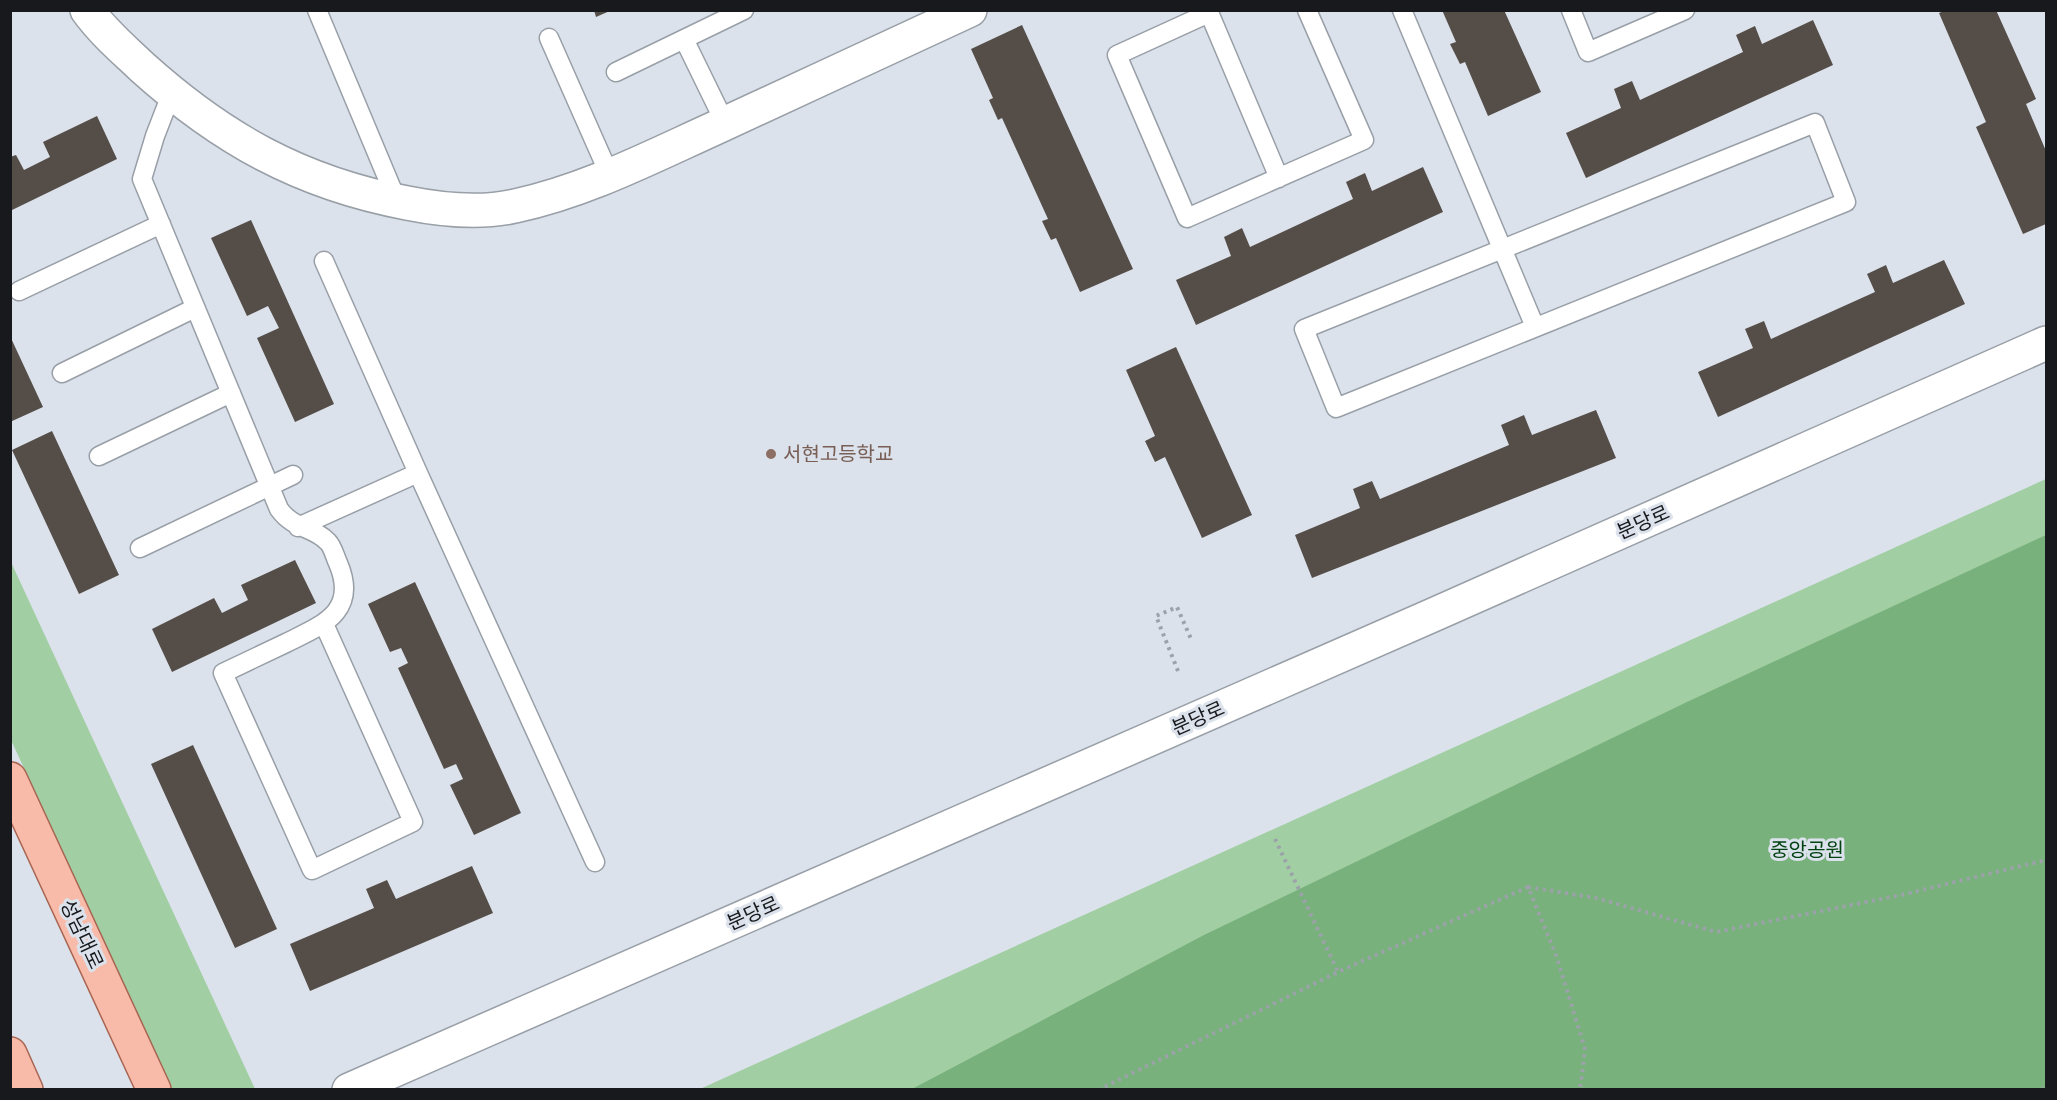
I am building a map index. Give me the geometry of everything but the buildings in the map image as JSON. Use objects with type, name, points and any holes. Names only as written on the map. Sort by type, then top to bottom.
[{"type":"main road","points":[[87,10],[102,30],[172,92],[215,125],[263,155],[308,176],[376,197],[434,208],[478,211],[514,207],[594,183],[970,10]]},
{"type":"main road","name":"분당로","points":[[350,1089],[2046,344]]},
{"type":"main road","name":"성남대로","points":[[10,779],[154,1089]]},
{"type":"main road","points":[[10,1054],[26,1089]]},
{"type":"lane","points":[[317,10],[397,201]]},
{"type":"lane","points":[[616,72],[744,10]]},
{"type":"lane","points":[[1279,178],[1208,12],[1117,55],[1187,218],[1279,178],[1364,140],[1307,10]]},
{"type":"lane","points":[[1402,10],[1535,327]]},
{"type":"lane","points":[[1571,10],[1587,52],[1678,12]]},
{"type":"lane","points":[[549,38],[610,176]]},
{"type":"lane","points":[[684,39],[725,123]]},
{"type":"lane","points":[[172,92],[142,179],[279,509],[285,518],[298,527],[315,532],[329,543],[342,572],[345,592],[338,610],[324,624],[223,673],[312,870],[413,822],[324,624]]},
{"type":"lane","points":[[1815,123],[1846,202],[1535,327],[1336,408],[1305,329],[1815,123]]},
{"type":"lane","points":[[19,291],[161,224]]},
{"type":"lane","points":[[324,261],[595,862]]},
{"type":"lane","points":[[62,373],[195,308]]},
{"type":"lane","points":[[99,456],[231,393]]},
{"type":"lane","points":[[298,527],[418,473]]},
{"type":"lane","points":[[140,548],[293,475]]},
{"type":"path","points":[[1178,671],[1156,616],[1177,607],[1192,641]]},
{"type":"path","points":[[1275,839],[1338,972]]},
{"type":"path","points":[[1098,1089],[1338,972],[1528,886],[1596,898],[1716,932],[1901,895],[2046,860]]},
{"type":"path","points":[[1528,886],[1556,955],[1585,1049],[1580,1089]]},
{"type":"path","points":[[2043,1089],[2046,1086]]},
{"type":"green space","name":"중앙공원","points":[[2046,479],[2046,1089],[700,1089]]},
{"type":"green space","name":"중앙공원","points":[[2046,535],[2046,1089],[912,1089],[1204,935],[1687,702]]},
{"type":"green space","points":[[10,560],[255,1089],[172,1089],[11,740]]},
{"type":"place","name":"서현고등학교","points":[[771,454]]}]
